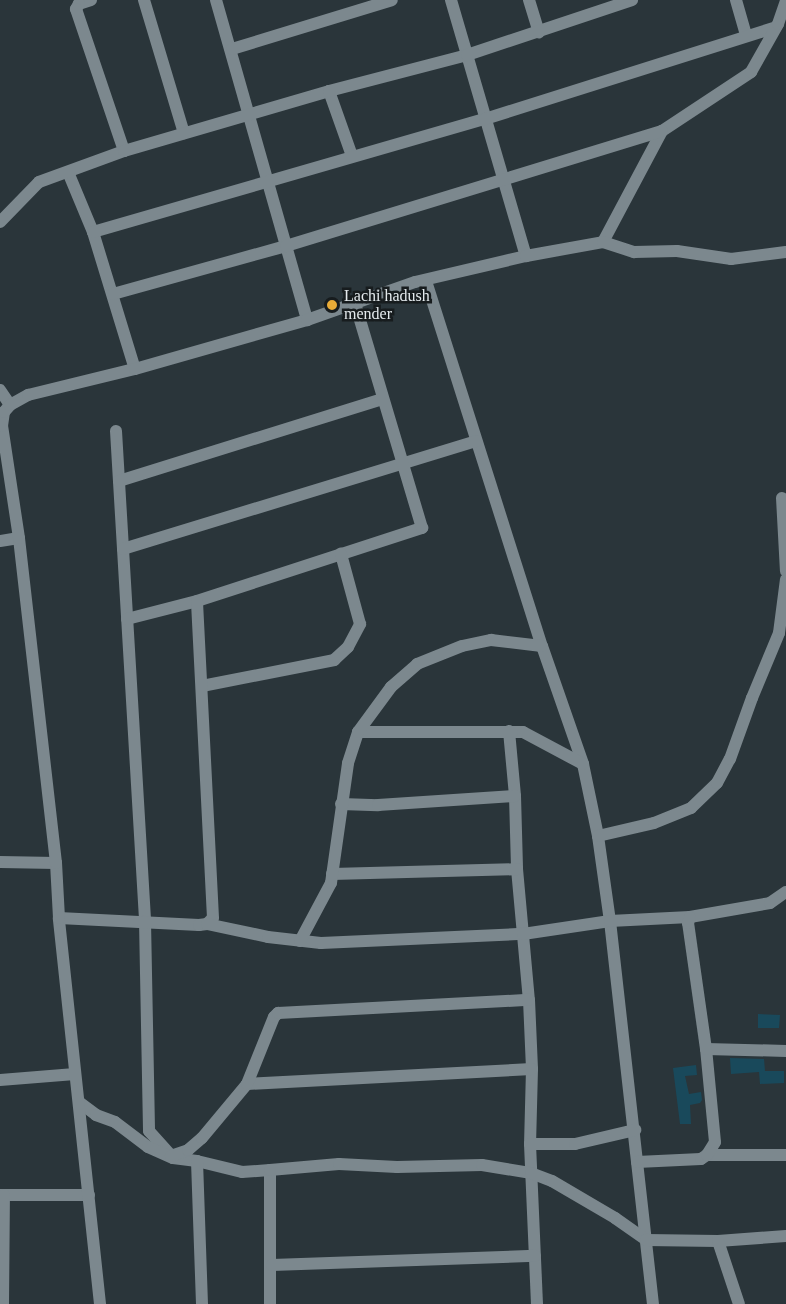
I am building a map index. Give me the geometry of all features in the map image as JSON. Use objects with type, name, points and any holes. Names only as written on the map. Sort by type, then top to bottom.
[{"type":"street","points":[[91,0],[79,4],[76,9],[124,151]]},
{"type":"street","points":[[144,0],[184,133]]},
{"type":"street","points":[[216,0],[232,49],[247,115],[307,320]]},
{"type":"street","points":[[232,49],[392,0]]},
{"type":"street","points":[[451,0],[526,256]]},
{"type":"street","points":[[529,0],[539,32]]},
{"type":"street","points":[[0,222],[32,186],[124,151],[329,91],[467,55],[539,32],[599,5],[632,0]]},
{"type":"street","points":[[736,0],[746,36]]},
{"type":"street","points":[[113,294],[286,246],[663,131],[752,72],[780,24],[786,1]]},
{"type":"street","points":[[93,232],[485,119],[780,24]]},
{"type":"street","points":[[329,91],[352,156]]},
{"type":"street","points":[[603,242],[663,131]]},
{"type":"street","points":[[68,172],[93,232],[135,369]]},
{"type":"street","points":[[100,1304],[59,918],[56,863],[19,538],[5,472],[2,426],[4,412],[10,405],[28,395],[100,375],[135,369],[307,320],[426,281],[526,256],[603,242],[634,252],[677,251],[731,259],[786,252]]},
{"type":"street","points":[[426,281],[542,646],[583,764],[598,836],[610,921],[636,1130],[637,1162],[653,1304]]},
{"type":"street","points":[[127,619],[197,601],[422,528],[355,303]]},
{"type":"street","points":[[0,390],[10,405]]},
{"type":"street","points":[[119,481],[383,399]]},
{"type":"street","points":[[116,431],[145,921],[151,1135]]},
{"type":"street","points":[[123,549],[476,441]]},
{"type":"street","points":[[782,498],[786,571]]},
{"type":"street","points":[[0,541],[19,538]]},
{"type":"street","points":[[202,686],[334,660],[348,646],[360,624],[341,554]]},
{"type":"street","points":[[598,836],[654,823],[691,808],[717,783],[730,759],[779,633],[786,579]]},
{"type":"street","points":[[197,601],[213,918],[207,924]]},
{"type":"street","points":[[300,941],[331,883],[348,763],[358,732],[404,674],[434,655],[491,640],[542,646]]},
{"type":"street","points":[[509,731],[515,796],[517,869],[529,1000],[532,1069],[530,1144],[537,1304]]},
{"type":"street","points":[[358,732],[523,732],[537,737],[583,764]]},
{"type":"street","points":[[341,804],[378,805],[515,796]]},
{"type":"street","points":[[0,862],[56,863]]},
{"type":"street","points":[[332,874],[370,875],[517,869]]},
{"type":"street","points":[[59,918],[207,924],[321,943],[523,934],[610,921],[690,917],[770,903],[785,894]]},
{"type":"street","points":[[637,1162],[701,1160],[715,1142],[706,1048],[688,923],[690,917]]},
{"type":"street","points":[[172,1157],[188,1149],[202,1138],[247,1084],[274,1017],[283,1012],[529,1000]]},
{"type":"street","points":[[706,1048],[786,1051]]},
{"type":"street","points":[[247,1084],[532,1069]]},
{"type":"street","points":[[0,1080],[75,1074]]},
{"type":"street","points":[[79,1102],[96,1115],[132,1125],[151,1135],[172,1157]]},
{"type":"street","points":[[115,1122],[148,1147],[172,1157],[242,1172],[339,1164],[387,1167],[482,1165],[531,1173],[568,1189],[646,1240],[718,1241],[786,1236]]},
{"type":"street","points":[[530,1144],[575,1144],[636,1130]]},
{"type":"street","points":[[707,1155],[786,1155]]},
{"type":"street","points":[[197,1161],[202,1304]]},
{"type":"street","points":[[270,1170],[272,1265],[270,1304]]},
{"type":"street","points":[[3,1304],[2,1195],[89,1196]]},
{"type":"street","points":[[718,1241],[739,1304]]},
{"type":"street","points":[[272,1265],[536,1256]]},
{"type":"building","points":[[758,1014],[780,1015],[779,1028],[758,1028]]},
{"type":"building","points":[[730,1058],[764,1059],[765,1071],[784,1071],[784,1083],[760,1084],[759,1072],[731,1074]]},
{"type":"building","points":[[696,1065],[697,1075],[685,1076],[689,1094],[701,1092],[702,1100],[700,1103],[690,1105],[691,1124],[680,1124],[673,1068]]},
{"type":"place","name":"Lachi hadush mender","points":[[332,305]]}]
